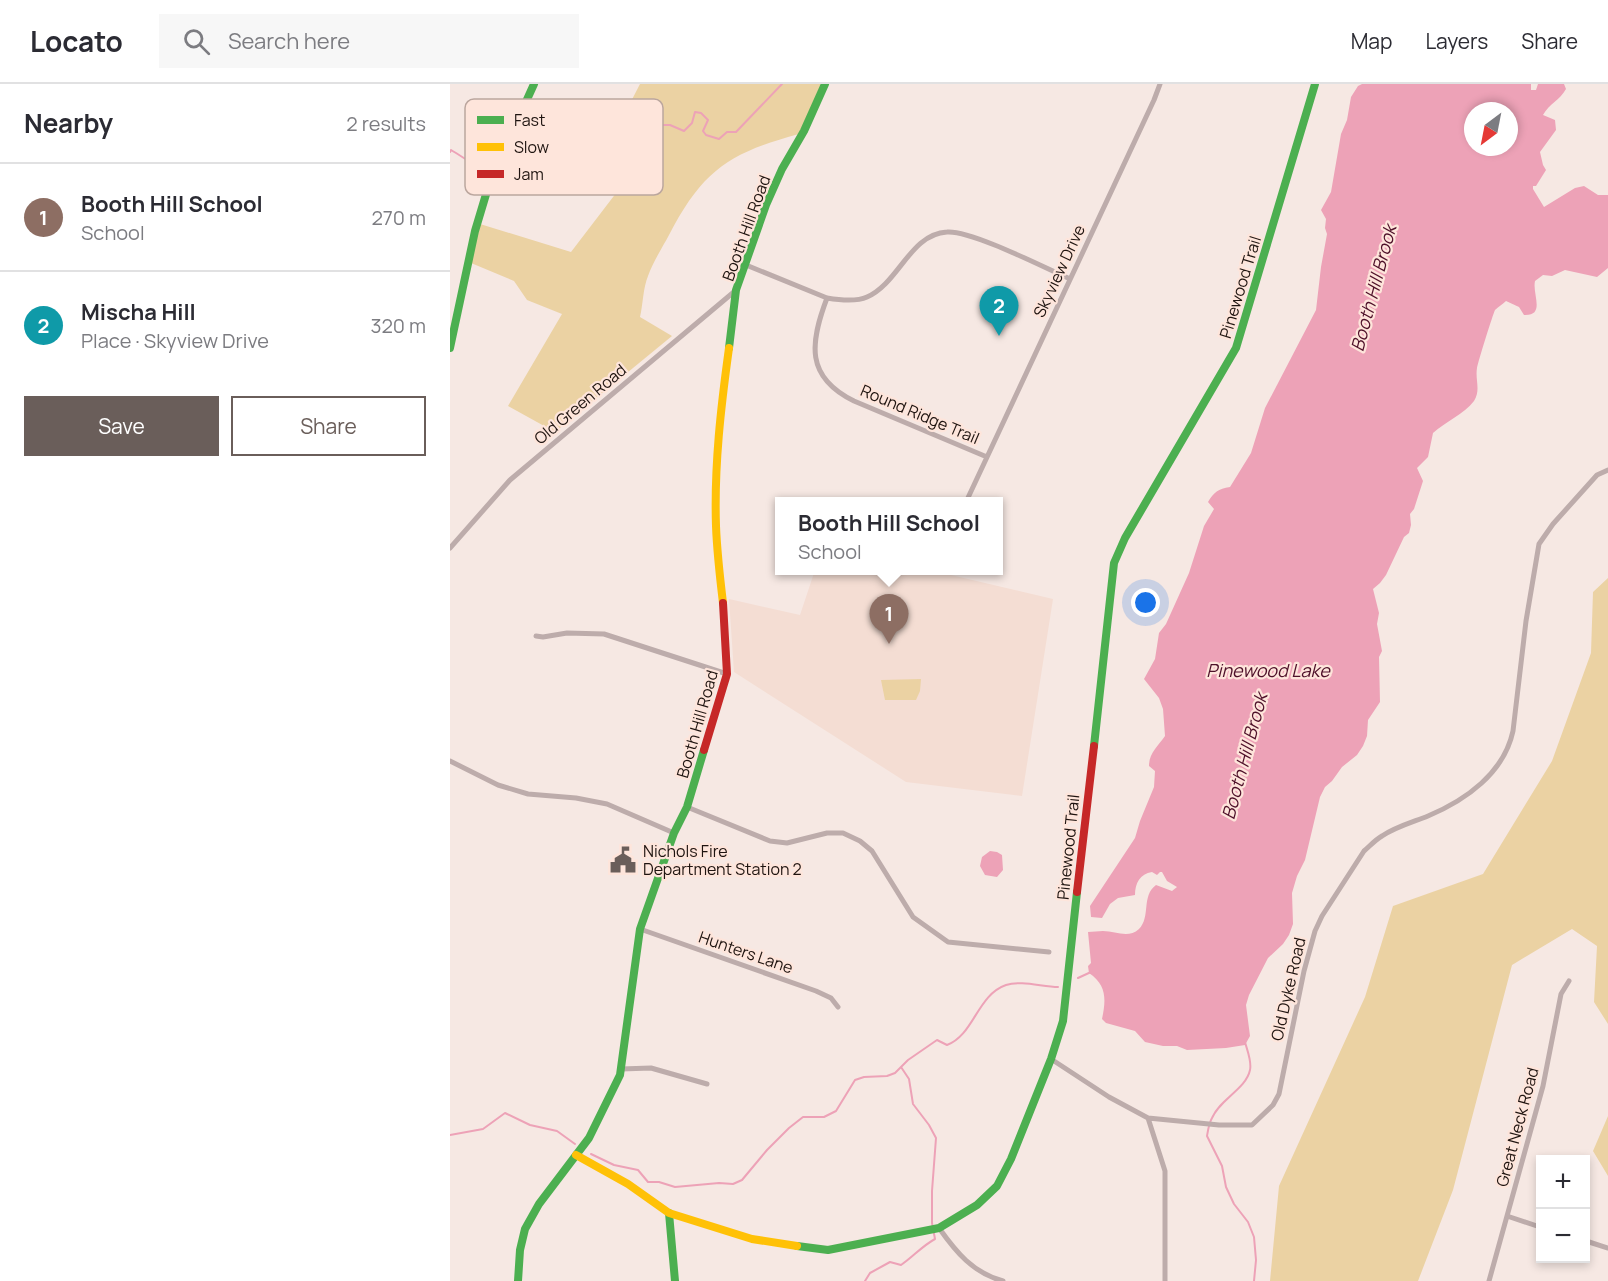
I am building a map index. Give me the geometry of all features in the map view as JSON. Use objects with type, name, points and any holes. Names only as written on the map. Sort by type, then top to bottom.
[{"type":"street","points":[[527,99],[534,84]]},
{"type":"street","name":"Booth Hill Road","points":[[518,1281],[520,1250],[525,1230],[539,1204],[589,1138],[620,1075],[640,929],[674,833],[687,807],[727,674],[728,656],[716,525],[717,480],[722,408],[736,290],[766,206],[825,84]]},
{"type":"street","name":"Skyview Drive","points":[[968,497],[1160,84]]},
{"type":"street","name":"Pinewood Trail","points":[[576,1155],[628,1184],[669,1213],[752,1239],[828,1250],[935,1229],[976,1205],[997,1186],[1011,1159],[1051,1059],[1063,1021],[1114,563],[1125,538],[1236,348],[1316,84]]},
{"type":"street","points":[[450,348],[475,231],[486,195]]},
{"type":"street","points":[[746,265],[827,298],[840,300],[866,298],[887,283],[924,241],[946,232],[959,232],[1070,279]]},
{"type":"street","name":"Old Green Road","points":[[450,548],[510,480],[736,290]]},
{"type":"street","name":"Round Ridge Trail","points":[[827,298],[815,333],[814,345],[818,364],[830,384],[854,401],[987,457]]},
{"type":"street","name":"Old Dyke Road","points":[[1148,1118],[1219,1125],[1252,1125],[1274,1105],[1279,1094],[1304,971],[1322,916],[1364,851],[1381,837],[1467,794],[1490,776],[1503,758],[1513,731],[1526,621],[1539,544],[1553,524],[1598,475],[1608,470]]},
{"type":"street","points":[[536,636],[543,638],[567,633],[604,634],[727,674]]},
{"type":"street","points":[[450,761],[498,785],[528,794],[576,798],[607,804],[674,833]]},
{"type":"street","points":[[687,807],[770,841],[787,843],[827,833],[843,833],[872,851],[914,917],[948,942],[1048,952]]},
{"type":"street","name":"Hunters Lane","points":[[640,929],[816,991],[831,998],[838,1007]]},
{"type":"street","name":"Great Neck Road","points":[[1489,1281],[1543,1086],[1561,994],[1569,981]]},
{"type":"street","points":[[1051,1059],[1109,1097],[1148,1118],[1165,1171],[1165,1281]]},
{"type":"street","points":[[621,1069],[651,1068],[707,1084]]},
{"type":"street","points":[[669,1213],[675,1281]]},
{"type":"street","points":[[1507,1216],[1536,1226]]},
{"type":"street","points":[[935,1229],[969,1266],[994,1279],[1003,1281]]},
{"type":"street","points":[[1590,1242],[1608,1248]]},
{"type":"shaded area","points":[[640,84],[821,84],[799,134],[754,149],[720,167],[694,194],[681,213],[650,271],[640,317],[672,336],[555,432],[508,406],[562,314],[527,300],[514,281],[471,263],[480,224],[571,252],[615,195],[663,195],[663,99],[632,99]]},
{"type":"shaded area","points":[[813,575],[951,575],[1053,599],[1022,796],[906,782],[734,672],[729,599],[800,615]]},
{"type":"shaded area","points":[[1608,578],[1608,1024],[1594,1002],[1597,946],[1572,929],[1512,965],[1453,1190],[1418,1281],[1270,1281],[1279,1186],[1365,997],[1393,906],[1483,874],[1552,761],[1591,653],[1593,592]]},
{"type":"shaded area","points":[[921,679],[920,691],[916,700],[885,700],[881,680]]},
{"type":"shaded area","points":[[1608,1116],[1608,1176],[1593,1151]]},
{"type":"water","name":"Pinewood Lake","points":[[1362,84],[1531,84],[1531,90],[1536,90],[1538,84],[1564,84],[1566,89],[1564,93],[1543,115],[1555,120],[1556,130],[1540,152],[1546,170],[1533,189],[1544,207],[1575,188],[1584,186],[1598,195],[1608,195],[1608,268],[1597,277],[1565,270],[1552,276],[1543,275],[1535,281],[1537,303],[1535,312],[1531,314],[1524,315],[1519,307],[1506,301],[1495,310],[1477,368],[1476,397],[1465,410],[1433,433],[1428,457],[1417,468],[1423,481],[1414,509],[1410,514],[1409,533],[1404,537],[1386,575],[1373,589],[1379,613],[1377,624],[1382,651],[1379,657],[1380,702],[1368,720],[1367,736],[1363,746],[1325,787],[1320,797],[1305,860],[1292,893],[1293,924],[1283,944],[1268,958],[1246,1005],[1250,1036],[1245,1045],[1226,1048],[1187,1050],[1177,1046],[1163,1046],[1145,1042],[1135,1031],[1106,1023],[1102,1019],[1104,993],[1099,983],[1089,973],[1088,966],[1091,963],[1088,932],[1131,934],[1135,932],[1145,919],[1151,890],[1156,885],[1172,891],[1177,887],[1167,881],[1162,872],[1157,875],[1152,872],[1139,880],[1135,895],[1118,898],[1110,904],[1102,918],[1091,917],[1090,906],[1135,838],[1154,787],[1155,771],[1149,766],[1149,761],[1165,736],[1163,709],[1159,698],[1144,679],[1155,659],[1159,633],[1166,624],[1189,573],[1204,526],[1214,509],[1208,502],[1217,492],[1230,487],[1251,453],[1265,408],[1316,310],[1327,234],[1326,219],[1321,210],[1331,192],[1341,134],[1347,120],[1351,97]]},
{"type":"water","points":[[990,851],[1002,855],[1003,870],[997,877],[985,875],[980,866],[982,857]]},
{"type":"waterway","points":[[663,125],[670,125],[684,131],[692,123],[695,112],[701,113],[708,120],[703,131],[706,135],[719,139],[727,132],[736,132],[782,84]]},
{"type":"waterway","points":[[450,152],[451,150],[465,159]]},
{"type":"waterway","points":[[1078,978],[1091,972]]},
{"type":"waterway","points":[[591,1154],[614,1165],[638,1170],[648,1182],[659,1182],[675,1187],[733,1184],[742,1180],[767,1150],[803,1117],[824,1117],[836,1111],[855,1080],[895,1073],[908,1060],[937,1040],[947,1045],[956,1040],[964,1033],[988,997],[996,990],[1018,983],[1058,987]]},
{"type":"waterway","name":"Booth Hill Brook","points":[[1245,1042],[1250,1063],[1248,1077],[1216,1111],[1210,1122],[1207,1136],[1222,1166],[1226,1187],[1234,1204],[1248,1222],[1254,1237],[1256,1260],[1254,1281]]},
{"type":"waterway","points":[[865,1281],[870,1273],[890,1262],[901,1265],[935,1239],[932,1223],[932,1191],[936,1138],[913,1104],[909,1079],[901,1067]]},
{"type":"waterway","points":[[450,1135],[483,1129],[505,1113],[530,1125],[557,1131],[575,1144]]},
{"type":"traffic: fast","points":[[527,99],[534,84]]},
{"type":"traffic: fast","points":[[729,348],[736,290],[766,205],[825,84]]},
{"type":"traffic: fast","points":[[1094,746],[1114,563],[1125,538],[1236,348],[1315,84]]},
{"type":"traffic: fast","points":[[450,348],[475,231],[486,195]]},
{"type":"traffic: fast","points":[[518,1281],[520,1250],[525,1229],[539,1204],[589,1138],[620,1075],[640,929],[674,833],[687,807],[704,750]]},
{"type":"traffic: fast","points":[[797,1246],[828,1250],[939,1228],[977,1205],[997,1186],[1011,1159],[1051,1059],[1063,1021],[1077,892]]},
{"type":"traffic: fast","points":[[669,1213],[675,1281]]},
{"type":"traffic: slow","points":[[723,603],[716,536],[716,481],[729,348]]},
{"type":"traffic: slow","points":[[576,1155],[628,1184],[669,1213],[752,1239],[797,1246]]},
{"type":"traffic: jam","points":[[704,750],[727,674],[723,603]]},
{"type":"traffic: jam","points":[[1077,892],[1094,746]]},
{"type":"place","name":"Mischa Hill","points":[[999,336]]},
{"type":"place","name":"Booth Hill School","points":[[889,644]]},
{"type":"place","name":"Nichols Fire Department Station 2","points":[[623,860]]}]
